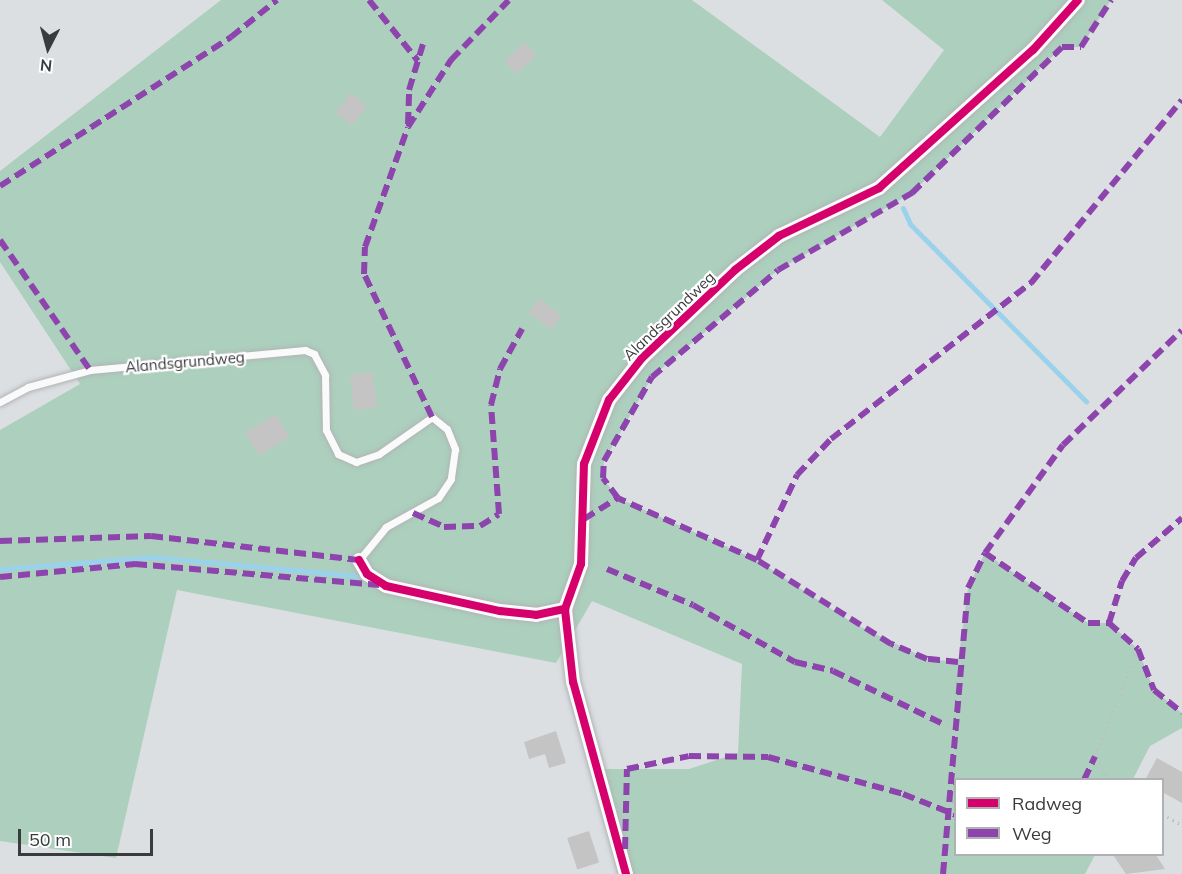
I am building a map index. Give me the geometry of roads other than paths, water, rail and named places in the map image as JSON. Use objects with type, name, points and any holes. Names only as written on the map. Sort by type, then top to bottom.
[{"type":"street","name":"Alandsgrundweg","points":[[626,874],[573,682],[565,609],[581,564],[584,464],[590,437],[609,400],[642,358],[779,236],[879,188],[930,147],[1078,0]]},
{"type":"street","points":[[359,560],[367,574],[386,586],[500,611],[536,615],[565,609]]},
{"type":"lane","name":"Alandsgrundweg","points":[[0,402],[75,374],[305,350],[314,354],[325,375],[326,430],[338,454],[356,462],[379,454],[432,417],[441,420],[455,449],[451,478],[438,498],[386,526],[359,560]]},
{"type":"waterway","points":[[903,208],[910,224],[1086,401]]},
{"type":"waterway","points":[[0,569],[153,557],[357,576]]}]
